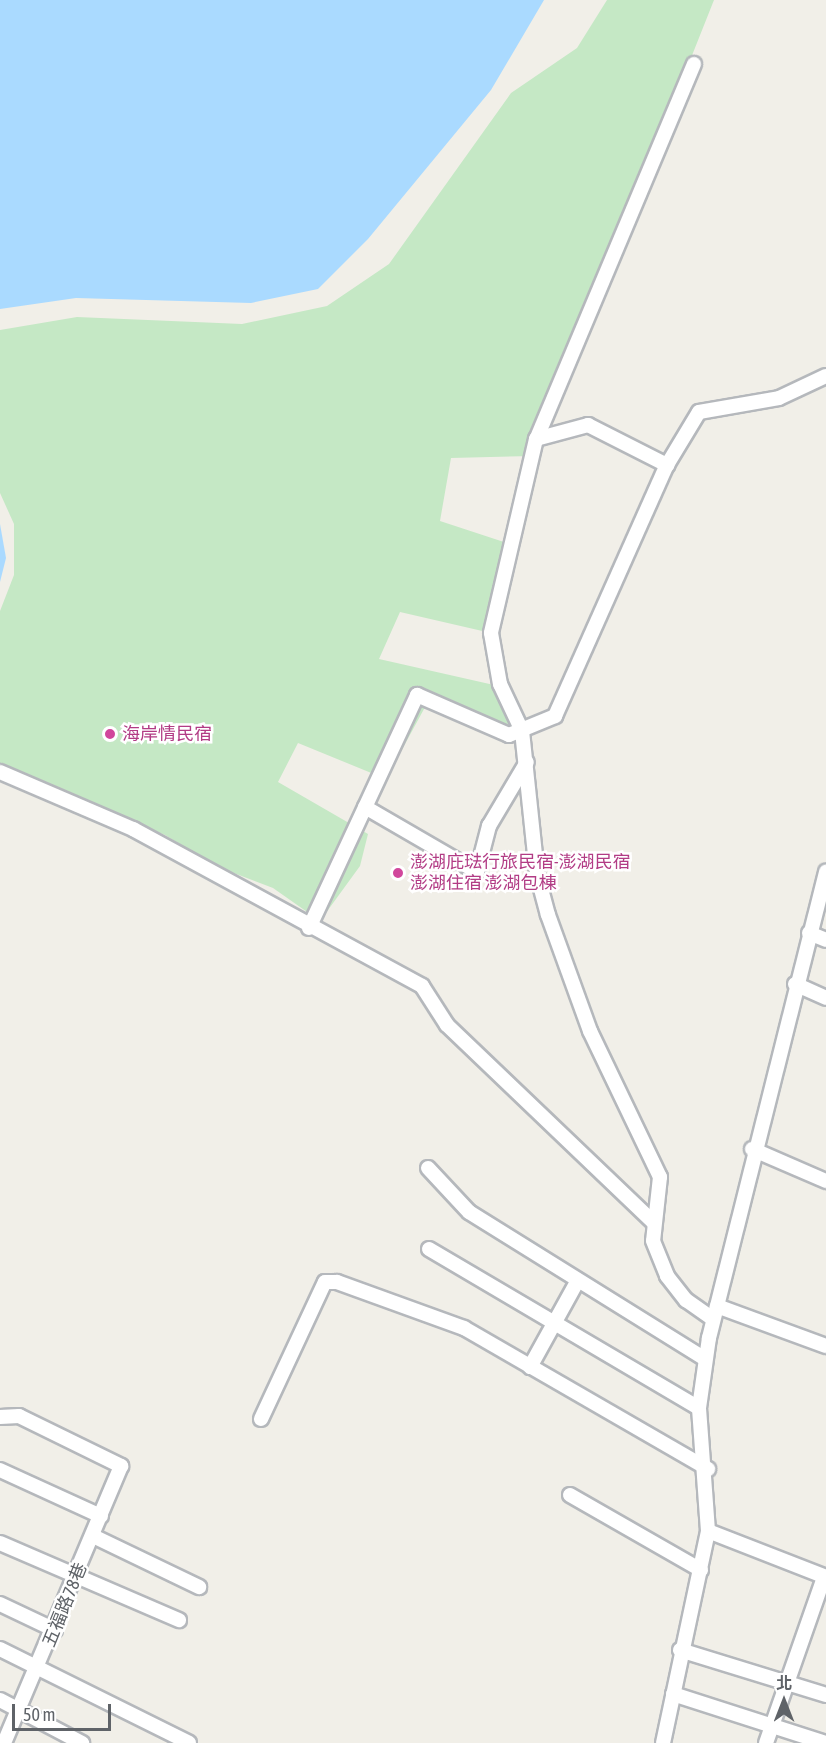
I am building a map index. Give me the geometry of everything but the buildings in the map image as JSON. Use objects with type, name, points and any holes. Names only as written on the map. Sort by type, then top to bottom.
[{"type":"street","points":[[694,64],[536,439],[491,633],[500,684],[522,731],[537,874],[590,1032],[660,1177],[653,1241],[667,1276],[686,1300],[715,1312],[826,1346]]},
{"type":"street","points":[[309,928],[417,695],[509,735],[555,716],[667,465],[699,412],[779,398],[826,376]]},
{"type":"street","points":[[536,439],[588,426],[667,465]]},
{"type":"street","points":[[365,807],[477,872],[489,826],[527,762]]},
{"type":"street","points":[[0,772],[133,829],[309,928],[423,986],[447,1024],[654,1223]]},
{"type":"street","points":[[663,1743],[680,1650],[701,1570],[708,1531],[708,1469],[699,1408],[705,1359],[752,1149],[826,871]]},
{"type":"street","points":[[809,933],[826,940]]},
{"type":"street","points":[[795,984],[826,998]]},
{"type":"street","points":[[752,1149],[826,1181]]},
{"type":"street","points":[[428,1168],[469,1212],[705,1359]]},
{"type":"street","points":[[429,1249],[699,1408]]},
{"type":"street","points":[[530,1367],[578,1280]]},
{"type":"street","points":[[261,1419],[325,1282],[464,1328],[708,1469]]},
{"type":"street","name":"五福路78巷","points":[[0,1417],[20,1416],[121,1466],[39,1668],[4,1743]]},
{"type":"street","points":[[0,1470],[101,1516]]},
{"type":"street","points":[[570,1495],[701,1570]]},
{"type":"street","points":[[708,1531],[825,1577],[766,1743]]},
{"type":"street","points":[[93,1536],[199,1587]]},
{"type":"street","points":[[0,1543],[76,1580],[179,1620]]},
{"type":"street","points":[[0,1604],[55,1630]]},
{"type":"street","points":[[0,1649],[189,1743]]},
{"type":"street","points":[[680,1650],[826,1695]]},
{"type":"street","points":[[673,1694],[774,1724],[826,1743]]},
{"type":"street","points":[[0,1700],[82,1743]]},
{"type":"green space","points":[[607,0],[714,0],[533,456],[451,458],[440,521],[510,544],[491,633],[400,612],[379,659],[494,685],[519,745],[431,708],[424,709],[386,779],[298,743],[278,782],[368,834],[360,866],[320,921],[273,888],[218,867],[165,835],[0,768],[0,611],[14,575],[14,524],[0,493],[0,330],[77,317],[242,324],[327,306],[389,264],[511,93],[577,48]]},
{"type":"water","points":[[0,0],[544,0],[491,90],[368,239],[318,289],[251,303],[76,298],[0,309]]},
{"type":"water","points":[[0,524],[6,558],[0,582]]},
{"type":"place","name":"海岸情民宿","points":[[110,734]]},
{"type":"place","name":"澎湖庇琺行旅民宿-澎湖民宿 澎湖住宿 澎湖包棟","points":[[398,873]]}]
